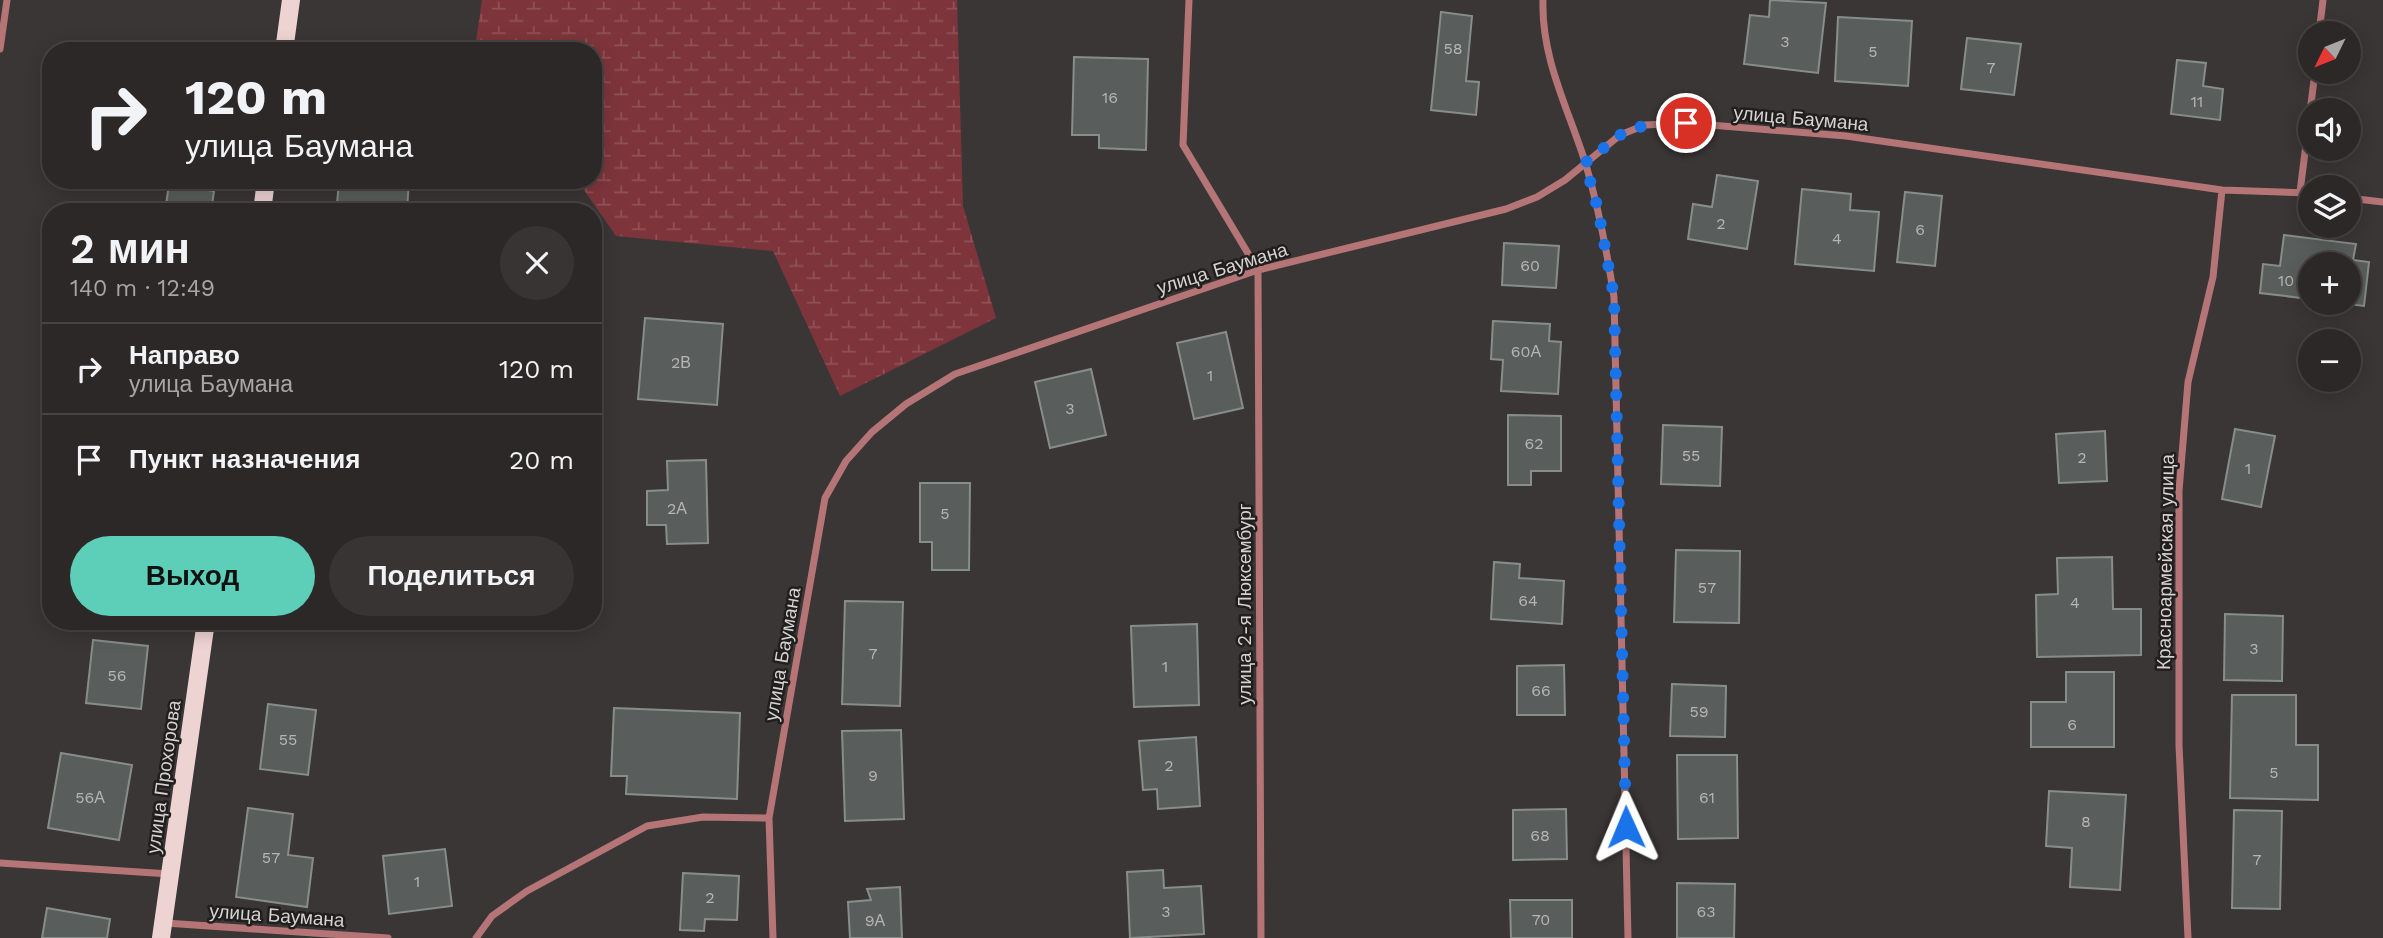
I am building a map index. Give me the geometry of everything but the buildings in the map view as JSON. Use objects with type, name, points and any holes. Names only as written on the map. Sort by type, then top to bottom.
[{"type":"main road","points":[[285,42],[291,0]]},
{"type":"main road","name":"улица Прохорова","points":[[162,931],[205,630]]},
{"type":"street","points":[[0,49],[7,0]]},
{"type":"street","points":[[1189,0],[1183,145],[1258,270]]},
{"type":"street","points":[[1542,0],[1548,58],[1585,163],[1600,220],[1614,297],[1628,938]]},
{"type":"street","points":[[2320,21],[2323,0]]},
{"type":"street","points":[[2302,175],[2314,84]]},
{"type":"street","name":"улица Баумана","points":[[773,938],[769,818],[825,498],[846,461],[864,442],[906,404],[955,374],[1258,270],[1506,209],[1537,197],[1565,180],[1620,135],[1645,125],[1686,123],[1846,136],[2222,190],[2298,192]]},
{"type":"street","name":"Красноармейская улица","points":[[2189,938],[2179,745],[2179,491],[2189,382],[2213,277],[2222,190]]},
{"type":"street","points":[[2361,199],[2383,202]]},
{"type":"street","name":"улица 2-я Люксембург","points":[[1258,270],[1261,938]]},
{"type":"street","points":[[476,938],[492,916],[527,891],[647,826],[703,817],[769,818]]},
{"type":"street","points":[[0,863],[171,874]]},
{"type":"street","name":"улица Баумана","points":[[162,931],[388,938]]},
{"type":"green space","points":[[482,0],[957,0],[963,206],[996,318],[840,396],[773,251],[616,236],[602,216],[602,203],[593,203],[583,189],[602,189],[602,42],[476,41]]},
{"type":"route","points":[[1626,827],[1614,297],[1598,209],[1585,163],[1620,135],[1645,125],[1686,123]]}]
